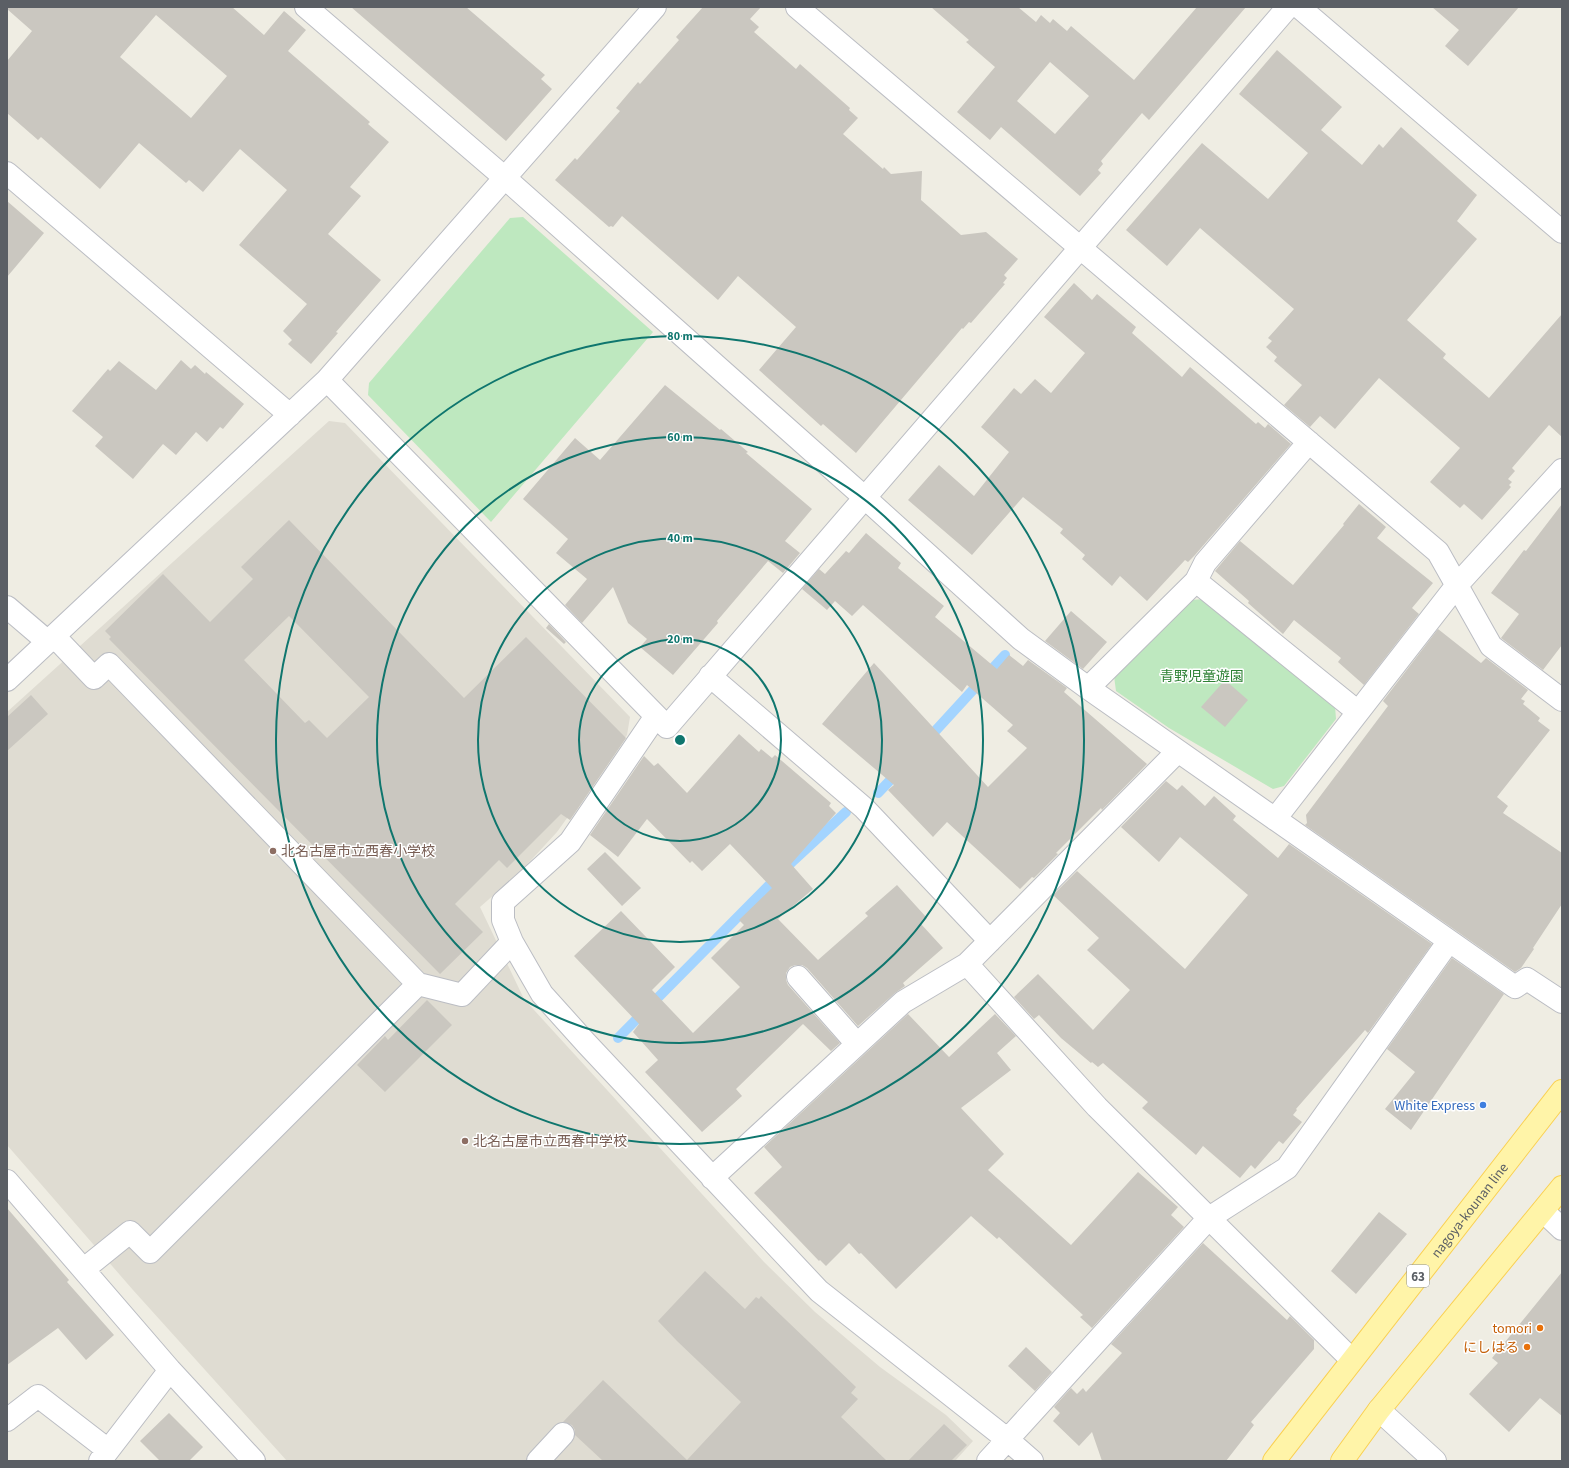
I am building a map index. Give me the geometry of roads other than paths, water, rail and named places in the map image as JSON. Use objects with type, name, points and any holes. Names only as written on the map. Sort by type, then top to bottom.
[{"type":"main road","name":"nagoya-kounan line","points":[[1274,1461],[1562,1091]]},
{"type":"main road","points":[[1342,1461],[1380,1410],[1562,1187]]},
{"type":"street","points":[[306,7],[505,178],[864,497],[1021,639],[1088,688],[1514,987],[1527,979],[1562,1002]]},
{"type":"street","points":[[7,680],[327,380],[655,7]]},
{"type":"street","points":[[797,7],[1438,552],[1490,646],[1562,700]]},
{"type":"street","points":[[327,380],[667,727],[1288,7]]},
{"type":"street","points":[[1299,7],[1562,232]]},
{"type":"street","points":[[7,173],[290,415]]},
{"type":"street","points":[[1088,688],[1196,581],[1205,563],[1309,442]]},
{"type":"street","points":[[1275,819],[1457,585],[1562,470]]},
{"type":"street","points":[[1196,581],[1358,712]]},
{"type":"street","points":[[7,607],[51,639],[94,678],[108,664],[418,984],[462,995],[512,942]]},
{"type":"street","points":[[710,676],[864,808],[990,941]]},
{"type":"street","points":[[656,716],[570,842],[503,902],[503,920],[512,942],[542,994],[586,1043],[819,1291],[1008,1440],[1032,1461]]},
{"type":"street","points":[[712,1178],[903,1002],[967,964],[1178,751]]},
{"type":"street","points":[[988,1461],[1209,1218],[1287,1168],[1449,941]]},
{"type":"street","points":[[967,964],[1097,1106],[1352,1360]]},
{"type":"street","points":[[798,977],[857,1044]]},
{"type":"street","points":[[84,1269],[130,1232],[150,1252],[418,984]]},
{"type":"street","points":[[7,1181],[170,1370],[254,1461]]},
{"type":"street","points":[[1543,1211],[1562,1229]]},
{"type":"street","points":[[7,1420],[38,1396],[104,1456],[170,1370]]},
{"type":"street","points":[[1380,1410],[1435,1461]]},
{"type":"street","points":[[538,1461],[563,1434]]},
{"type":"waterway","points":[[927,740],[1005,655]]},
{"type":"waterway","points":[[878,793],[899,771]]},
{"type":"waterway","points":[[618,1038],[793,861],[846,812]]},
{"type":"place","name":"北名古屋市立西春小学校","points":[[273,851]]},
{"type":"place","name":"White Express","points":[[1483,1105]]},
{"type":"place","name":"北名古屋市立西春中学校","points":[[465,1141]]},
{"type":"place","name":"tomori","points":[[1540,1328]]},
{"type":"place","name":"にしはる","points":[[1527,1347]]},
{"type":"park label","name":"青野児童遊園","points":[[1202,676]]}]
